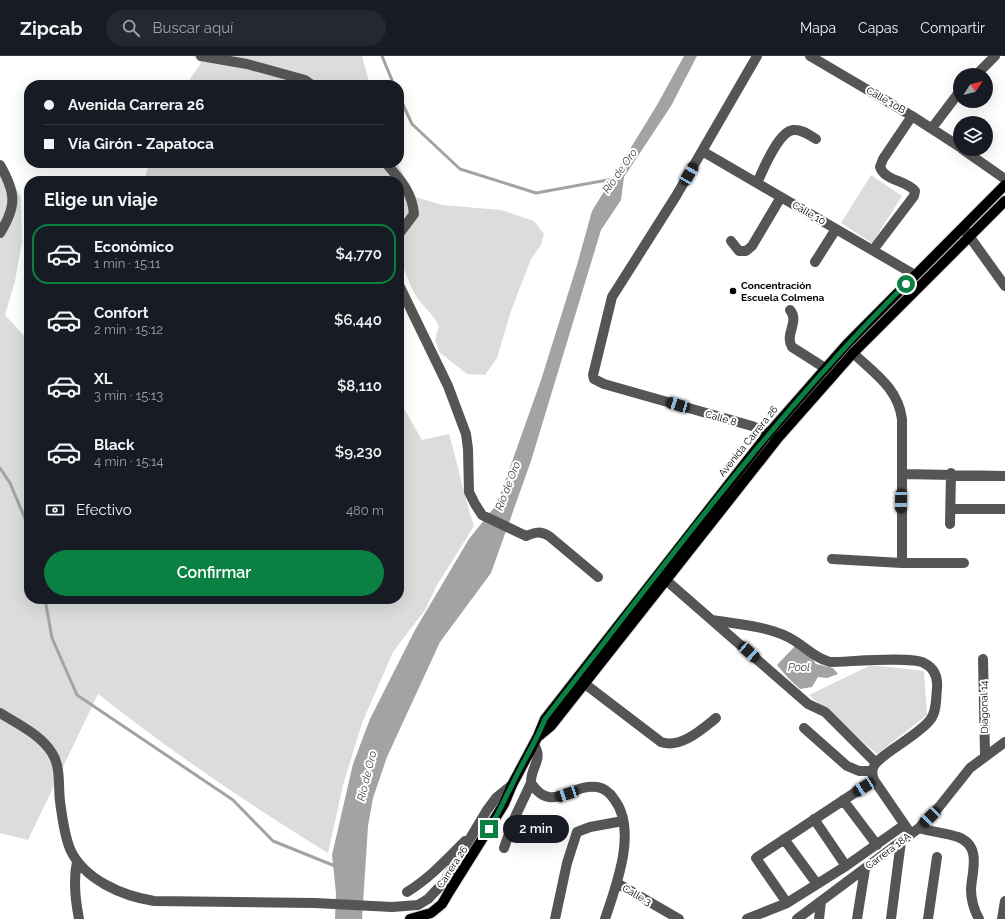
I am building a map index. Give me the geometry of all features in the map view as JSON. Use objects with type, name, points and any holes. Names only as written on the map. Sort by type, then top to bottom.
[{"type":"main road","name":"Avenida Carrera 26","points":[[410,919],[431,913],[442,904],[483,841],[504,804],[512,785],[536,741],[545,719],[768,434],[825,368],[1005,185]]},
{"type":"main road","name":"Avenida Carrera 26","points":[[536,741],[552,726],[778,438],[853,353],[1005,201]]},
{"type":"street","points":[[201,56],[247,64],[305,80]]},
{"type":"street","points":[[702,151],[757,56]]},
{"type":"street","name":"Calle 10B","points":[[810,56],[932,128],[953,142]]},
{"type":"street","points":[[983,68],[994,56]]},
{"type":"street","points":[[932,128],[953,100]]},
{"type":"street","points":[[873,250],[914,196],[915,191],[912,188],[884,174],[880,167],[883,159],[912,116]]},
{"type":"street","points":[[757,183],[779,141],[786,133],[792,130],[802,131],[816,138]]},
{"type":"street","name":"Calle 10","points":[[702,151],[915,275]]},
{"type":"street","name":"Calle 8","points":[[702,151],[648,242],[612,297],[593,375],[594,379],[604,384],[752,426],[778,438]]},
{"type":"street","name":"Calle 10B","points":[[972,156],[1005,179]]},
{"type":"street","points":[[0,166],[12,192],[12,211],[0,233]]},
{"type":"street","points":[[390,168],[396,176]]},
{"type":"street","points":[[404,186],[409,192],[413,204],[414,214],[404,227]]},
{"type":"street","points":[[731,241],[739,251],[746,251],[752,246],[781,197]]},
{"type":"street","points":[[815,262],[836,228]]},
{"type":"street","points":[[963,228],[1005,286]]},
{"type":"street","points":[[404,296],[458,410],[466,434],[468,449],[469,492],[474,504],[482,515],[526,536],[535,532],[542,532],[549,536],[598,577]]},
{"type":"street","points":[[790,310],[794,314],[794,320],[788,336],[792,347],[825,368]]},
{"type":"street","points":[[853,353],[895,395],[900,406],[902,563]]},
{"type":"street","points":[[902,474],[951,473],[1005,476]]},
{"type":"street","points":[[950,524],[951,473]]},
{"type":"street","points":[[951,509],[1005,509]]},
{"type":"street","points":[[832,559],[902,563],[964,563]]},
{"type":"street","points":[[667,581],[808,704],[825,712],[874,771],[904,825],[915,831],[959,838],[969,843],[973,850],[971,890],[973,903],[979,919]]},
{"type":"street","points":[[712,620],[777,633],[789,637],[822,660],[830,662],[916,661],[930,666],[935,672],[938,681],[931,720],[843,800],[756,858],[787,903]]},
{"type":"street","name":"Diagonal 14","points":[[983,659],[985,755]]},
{"type":"street","points":[[585,684],[661,742],[667,744],[674,744],[702,730],[716,718]]},
{"type":"street","points":[[0,713],[41,739],[52,753],[58,765],[60,802],[66,838],[77,862],[74,877],[75,902],[78,919]]},
{"type":"street","points":[[804,728],[846,766],[859,771],[874,771]]},
{"type":"street","points":[[504,848],[515,817],[531,783],[531,776],[539,757],[536,741]]},
{"type":"street","name":"Carrera 18A","points":[[797,919],[915,831],[939,807],[960,778],[985,755],[1005,742]]},
{"type":"street","points":[[531,783],[541,794],[552,798],[589,787],[604,789],[617,804],[623,821],[623,856],[617,884],[604,919]]},
{"type":"street","name":"Carrera 26","points":[[77,862],[112,889],[137,898],[154,901],[315,903],[392,907],[418,904],[438,891],[496,798],[512,785]]},
{"type":"street","points":[[843,800],[877,845]]},
{"type":"street","points":[[814,819],[846,866]]},
{"type":"street","points":[[555,919],[567,863],[577,832],[590,827],[623,821]]},
{"type":"street","points":[[747,919],[787,903],[846,866],[904,825]]},
{"type":"street","points":[[407,892],[420,884],[441,866],[478,826]]},
{"type":"street","points":[[784,839],[817,884]]},
{"type":"street","points":[[891,919],[901,841]]},
{"type":"street","points":[[928,919],[937,856]]},
{"type":"street","points":[[857,919],[865,869]]},
{"type":"street","name":"Calle 3","points":[[617,884],[679,919]]},
{"type":"street","points":[[819,919],[821,901]]},
{"type":"street","points":[[1002,919],[1005,901]]},
{"type":"shaded area","points":[[193,56],[362,56],[369,80],[189,80],[201,63]]},
{"type":"shaded area","points":[[0,160],[21,197],[22,242],[15,281],[5,315],[24,336],[24,604],[404,604],[404,409],[422,440],[449,434],[474,526],[437,585],[425,610],[393,652],[362,723],[343,785],[328,853],[211,777],[98,694],[28,840],[0,833]]},
{"type":"shaded area","points":[[148,168],[400,168],[416,197],[442,205],[501,210],[534,221],[544,234],[541,245],[531,259],[511,311],[497,358],[485,375],[467,374],[439,352],[435,340],[439,326],[415,294],[404,269],[404,176],[145,176]]},
{"type":"shaded area","points":[[871,175],[902,196],[872,243],[841,223]]},
{"type":"shaded area","points":[[871,665],[924,671],[927,715],[877,754],[809,695]]},
{"type":"water","name":"Río de Oro","points":[[684,56],[697,56],[671,106],[624,177],[621,200],[601,230],[531,461],[491,573],[440,642],[387,757],[373,798],[368,826],[362,919],[335,919],[336,893],[332,855],[353,764],[370,719],[415,630],[469,539],[497,504],[541,380],[577,265],[592,211],[657,105]]},
{"type":"water","name":"Pool","points":[[795,646],[806,651],[816,664],[833,668],[838,674],[827,678],[818,677],[812,687],[800,689],[777,665]]},
{"type":"waterway","points":[[382,56],[392,80]]},
{"type":"waterway","name":"Río de Oro","points":[[404,107],[412,124],[460,169],[536,193],[613,179]]},
{"type":"waterway","points":[[0,468],[10,483],[24,516]]},
{"type":"waterway","points":[[46,604],[52,638],[77,695],[233,800],[273,841],[335,866]]},
{"type":"place","name":"Concentración Escuela Colmena","points":[[733,291]]},
{"type":"route","points":[[489,829],[504,804],[545,719],[768,434],[847,344],[906,284]]}]
